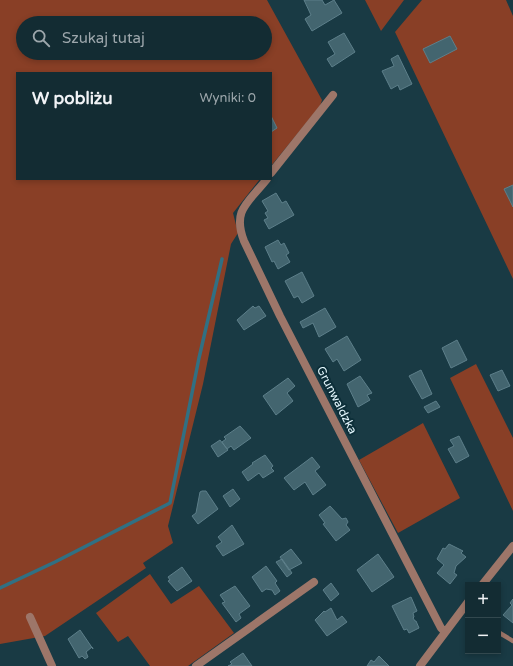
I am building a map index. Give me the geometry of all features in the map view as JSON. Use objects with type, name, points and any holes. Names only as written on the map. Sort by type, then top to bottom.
[{"type":"street","points":[[272,172],[333,95]]},
{"type":"street","name":"Grunwaldzka","points":[[266,180],[240,213],[239,228],[244,241],[341,436],[441,628],[445,632]]},
{"type":"street","points":[[484,582],[513,546]]},
{"type":"street","points":[[196,666],[314,582]]},
{"type":"street","points":[[420,666],[445,632],[465,613]]},
{"type":"street","points":[[30,617],[52,666]]},
{"type":"lane","points":[[501,634],[513,641]]},
{"type":"shaded area","points":[[0,0],[267,0],[322,100],[320,106],[272,165],[272,72],[16,72],[16,180],[259,180],[233,213],[238,233],[231,244],[203,384],[168,526],[173,543],[143,563],[146,568],[45,636],[0,644]]},
{"type":"shaded area","points":[[365,0],[404,0],[381,31]]},
{"type":"shaded area","points":[[422,0],[506,0],[513,16],[513,279],[395,32]]},
{"type":"shaded area","points":[[476,364],[513,438],[513,511],[450,378]]},
{"type":"shaded area","points":[[423,423],[460,498],[398,533],[359,460]]},
{"type":"shaded area","points":[[150,574],[171,604],[199,586],[234,633],[188,666],[150,666],[128,636],[118,642],[96,613]]},
{"type":"building","points":[[304,0],[322,0],[325,5],[334,0],[342,13],[312,31],[305,19],[311,15]]},
{"type":"building","points":[[344,33],[355,52],[332,67],[327,59],[335,54],[328,42]]},
{"type":"building","points":[[450,36],[457,49],[430,63],[423,49]]},
{"type":"building","points":[[398,55],[412,84],[400,90],[398,85],[391,89],[382,71],[394,66],[391,59]]},
{"type":"building","points":[[272,118],[277,128],[272,131]]},
{"type":"building","points":[[513,185],[513,207],[504,189]]},
{"type":"building","points":[[276,193],[282,203],[286,201],[294,215],[269,229],[264,220],[268,218],[265,213],[268,211],[262,201]]},
{"type":"building","points":[[278,240],[281,245],[284,243],[289,253],[286,255],[290,262],[278,269],[274,261],[272,262],[265,247]]},
{"type":"building","points":[[302,272],[314,296],[302,303],[298,296],[294,298],[285,281]]},
{"type":"building","points":[[253,306],[255,308],[259,306],[266,316],[244,330],[237,320]]},
{"type":"building","points":[[325,308],[336,327],[319,337],[313,323],[303,328],[300,322]]},
{"type":"building","points":[[347,336],[361,360],[344,371],[337,359],[333,362],[325,349]]},
{"type":"building","points":[[457,340],[467,360],[451,368],[442,348]]},
{"type":"building","points":[[421,370],[432,394],[422,399],[409,376]]},
{"type":"building","points":[[502,370],[510,386],[498,391],[490,375]]},
{"type":"building","points":[[360,376],[372,393],[367,395],[370,400],[358,407],[347,384]]},
{"type":"building","points":[[288,378],[295,386],[287,393],[293,401],[276,415],[263,396]]},
{"type":"building","points":[[436,401],[440,407],[428,413],[424,407]]},
{"type":"building","points":[[240,426],[251,438],[234,450],[231,446],[227,449],[222,442],[226,439],[224,437]]},
{"type":"building","points":[[459,436],[469,456],[456,463],[448,449],[454,446],[450,440]]},
{"type":"building","points":[[220,440],[228,450],[218,457],[211,446]]},
{"type":"building","points":[[265,455],[273,466],[271,468],[274,471],[263,478],[259,473],[248,481],[242,472],[253,464],[252,463]]},
{"type":"building","points":[[312,457],[320,467],[315,471],[326,485],[313,495],[305,482],[294,490],[284,478]]},
{"type":"building","points":[[233,489],[240,499],[230,507],[223,496]]},
{"type":"building","points":[[206,491],[218,509],[198,524],[192,516],[196,513],[200,492]]},
{"type":"building","points":[[330,506],[342,519],[346,518],[348,522],[346,525],[350,530],[336,541],[323,524],[325,523],[319,515]]},
{"type":"building","points":[[232,525],[244,544],[223,556],[216,546],[222,542],[218,537]]},
{"type":"building","points":[[449,544],[463,551],[461,553],[466,557],[456,566],[454,573],[457,575],[450,584],[437,573],[444,565],[437,559],[443,548],[445,549]]},
{"type":"building","points":[[291,549],[302,563],[289,570],[280,557]]},
{"type":"building","points":[[378,554],[394,577],[372,592],[357,570]]},
{"type":"building","points":[[282,559],[292,573],[287,577],[276,562]]},
{"type":"building","points":[[266,566],[277,581],[275,583],[280,591],[275,595],[272,590],[266,589],[262,592],[252,577]]},
{"type":"building","points":[[182,567],[192,581],[177,591],[168,581],[170,580],[168,577]]},
{"type":"building","points":[[331,583],[339,594],[331,601],[323,590]]},
{"type":"building","points":[[235,586],[250,606],[239,614],[241,618],[236,622],[222,603],[225,602],[220,595]]},
{"type":"building","points":[[411,597],[417,611],[413,613],[413,618],[419,628],[409,633],[407,629],[404,630],[392,606]]},
{"type":"building","points":[[513,599],[513,623],[503,615],[512,605],[510,603]]},
{"type":"building","points":[[331,608],[337,620],[342,616],[347,622],[327,636],[315,620],[324,611],[325,612]]},
{"type":"building","points":[[80,630],[92,647],[86,652],[88,657],[85,659],[82,656],[79,658],[68,639]]},
{"type":"building","points":[[243,653],[252,666],[228,666],[232,664],[230,662]]},
{"type":"building","points":[[379,656],[389,666],[367,666],[371,660],[374,662]]},
{"type":"waterway","points":[[0,588],[55,562],[170,503],[199,358],[222,259]]}]
